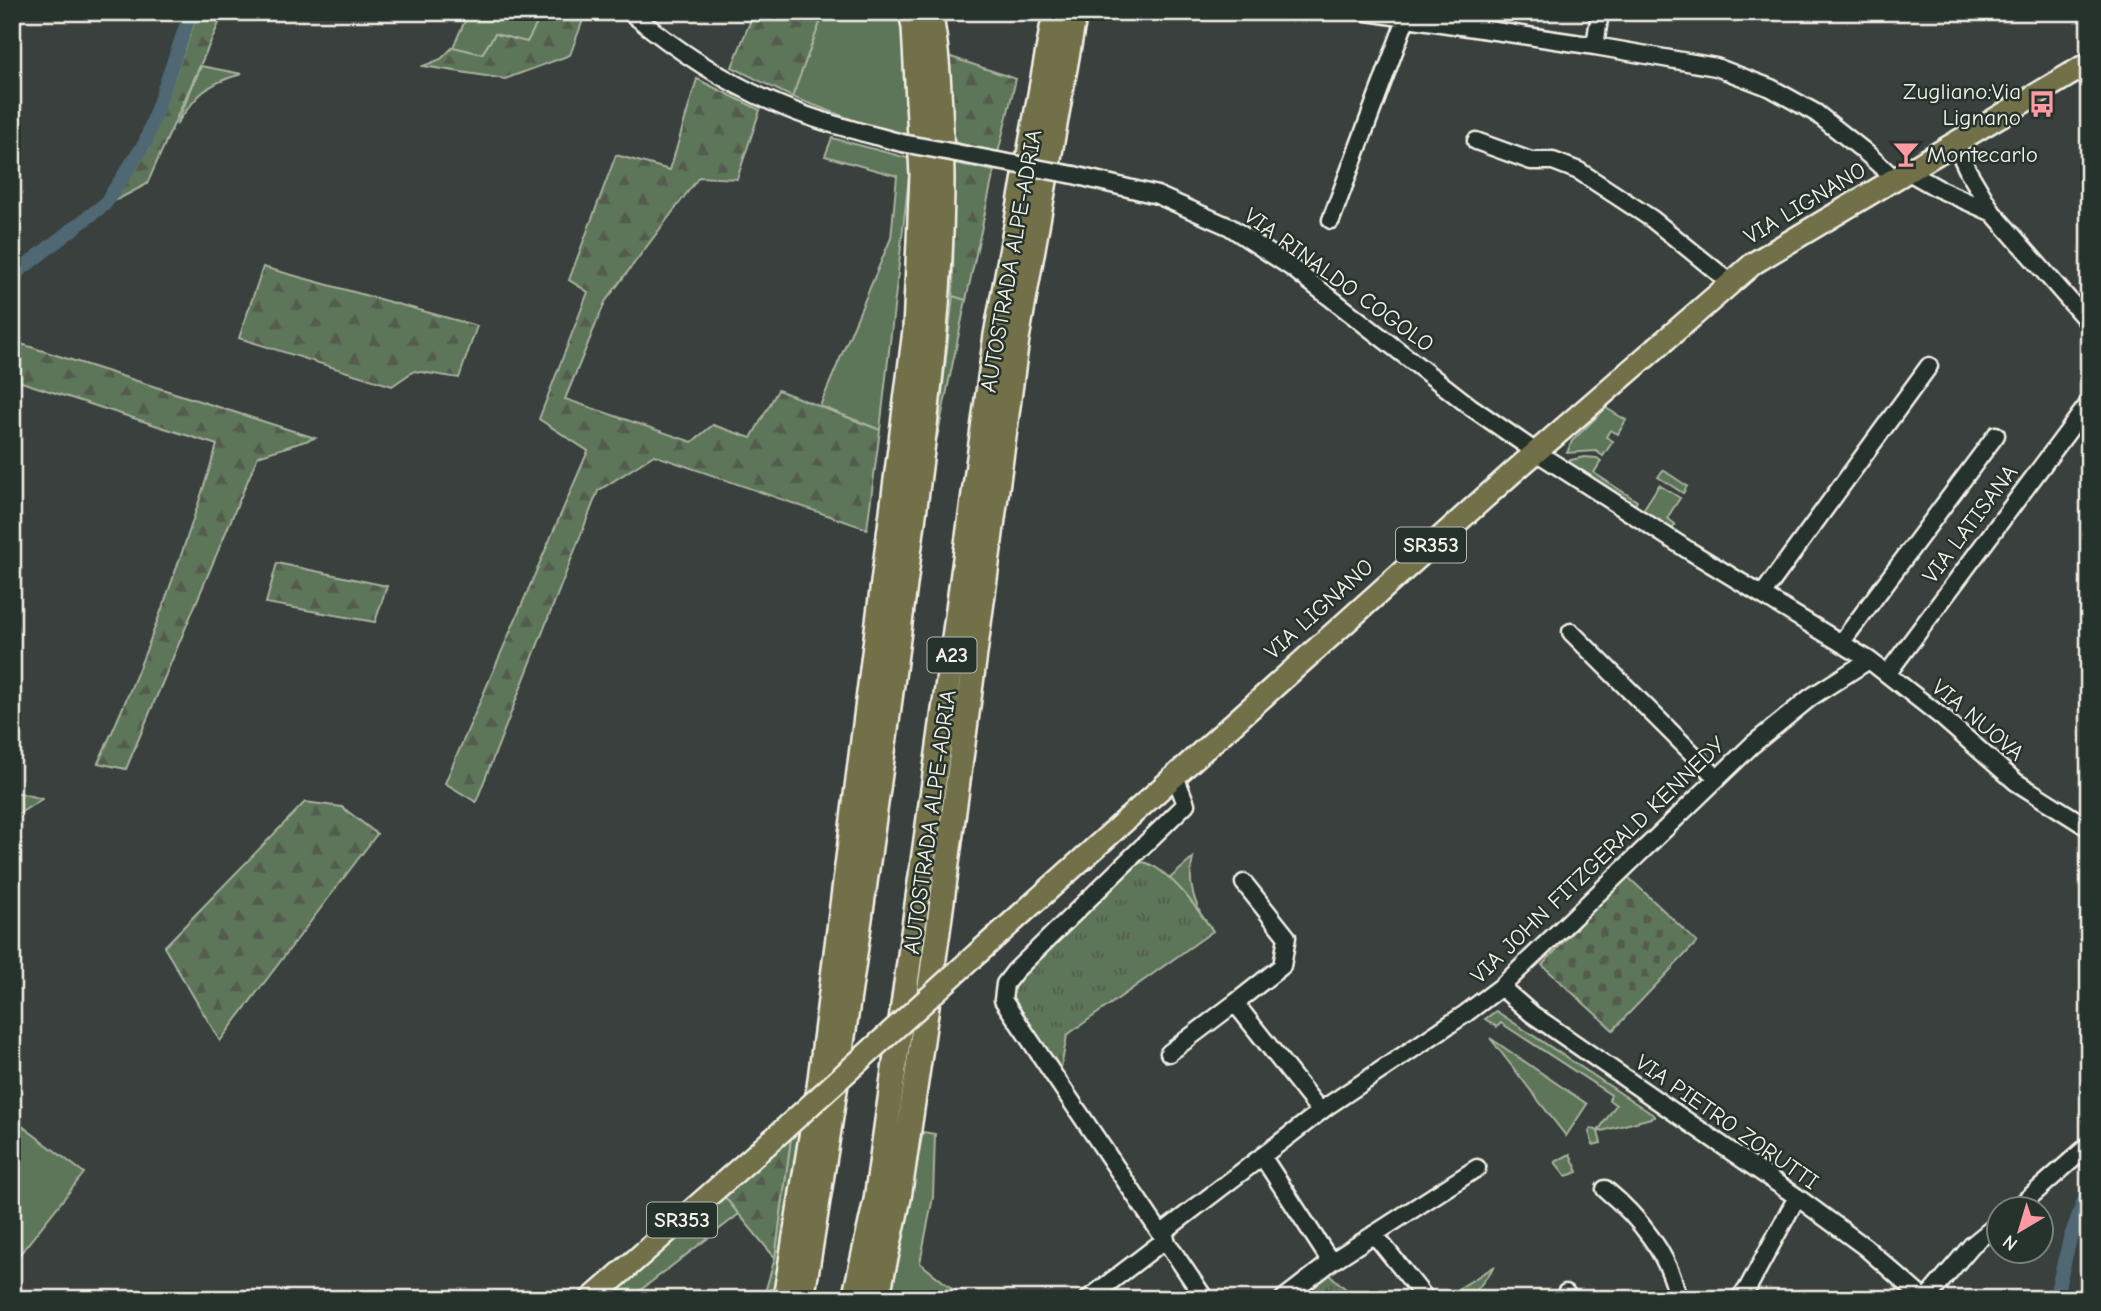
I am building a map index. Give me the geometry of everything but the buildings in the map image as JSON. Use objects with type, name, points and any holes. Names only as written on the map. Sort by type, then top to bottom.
[{"type":"highway","points":[[785,1299],[819,1087],[915,330],[922,175],[911,12]]},
{"type":"highway","name":"A23","points":[[802,1299],[826,1154],[925,427],[937,303],[943,178],[939,100],[930,12]]},
{"type":"highway","name":"AUTOSTRADA ALPE-ADRIA","points":[[854,1299],[876,1200],[919,906],[996,335],[1055,12]]},
{"type":"highway","name":"AUTOSTRADA ALPE-ADRIA","points":[[877,1299],[899,1198],[1017,339],[1075,12]]},
{"type":"main road","name":"VIA LIGNANO","points":[[591,1299],[772,1140],[1536,452],[1754,263],[2089,63]]},
{"type":"street","name":"VIA RINALDO COGOLO","points":[[630,12],[693,59],[783,107],[902,143],[1074,175],[1157,195],[1230,227],[1292,268],[1471,407],[1536,452]]},
{"type":"street","points":[[1367,12],[1716,67],[1771,88],[1816,113],[1901,175],[1993,213]]},
{"type":"street","points":[[1595,46],[1600,12]]},
{"type":"street","points":[[1331,220],[1406,19]]},
{"type":"street","points":[[1476,141],[1531,161],[1553,161],[1579,171],[1652,219],[1731,283]]},
{"type":"street","points":[[1955,143],[1968,172],[1993,213],[2089,323]]},
{"type":"street","points":[[1762,595],[1928,366]]},
{"type":"street","name":"VIA LATISANA","points":[[1887,674],[2089,402]]},
{"type":"street","points":[[1840,643],[1996,435]]},
{"type":"street","name":"VIA NUOVA","points":[[1536,452],[1869,660],[1943,718],[2016,782],[2089,828]]},
{"type":"street","points":[[1571,632],[1717,778]]},
{"type":"street","name":"VIA JOHN FITZGERALD KENNEDY","points":[[1088,1299],[1320,1111],[1501,987],[1752,745],[1811,697],[1869,660]]},
{"type":"street","points":[[1175,776],[1186,804],[1015,971],[1005,984],[1003,1000],[1205,1299]]},
{"type":"street","points":[[1169,1053],[1282,966],[1287,937],[1244,883]]},
{"type":"street","name":"VIA PIETRO ZORUTTI","points":[[1501,987],[1542,1021],[1865,1247],[1925,1299]]},
{"type":"street","points":[[1235,1003],[1320,1111]]},
{"type":"street","points":[[2030,1196],[2089,1145]]},
{"type":"street","points":[[1262,1156],[1331,1262]]},
{"type":"street","points":[[1283,1299],[1331,1262],[1477,1168]]},
{"type":"street","points":[[1605,1189],[1639,1221],[1655,1243],[1668,1269],[1678,1299]]},
{"type":"street","points":[[1738,1299],[1797,1197]]},
{"type":"street","points":[[1374,1234],[1426,1299]]},
{"type":"street","points":[[1925,1299],[1972,1245],[1986,1234]]},
{"type":"green space","points":[[198,12],[224,12],[147,184],[109,204],[149,148]]},
{"type":"green space","points":[[469,12],[543,12],[527,43],[495,34],[482,54],[453,47]]},
{"type":"green space","points":[[543,12],[586,12],[570,55],[505,79],[423,66],[441,59],[453,47],[482,54],[495,34],[527,42]]},
{"type":"green space","points":[[754,12],[824,12],[792,97],[732,67]]},
{"type":"green space","points":[[824,12],[900,12],[911,137],[859,122],[792,97]]},
{"type":"green space","points":[[945,55],[1016,79],[998,153],[950,141]]},
{"type":"green space","points":[[201,66],[242,74],[219,82],[203,92],[176,125]]},
{"type":"green space","points":[[697,79],[760,110],[737,179],[699,177],[605,302],[565,399],[692,442],[713,425],[751,438],[778,390],[880,430],[867,529],[654,455],[598,491],[476,802],[445,783],[588,451],[539,419],[588,292],[569,280],[616,155],[670,170]]},
{"type":"green space","points":[[832,138],[911,159],[880,430],[820,406],[891,238],[897,176],[825,156]]},
{"type":"green space","points":[[954,163],[994,171],[966,300],[953,296]]},
{"type":"green space","points":[[263,267],[477,326],[459,378],[414,371],[392,386],[239,338]]},
{"type":"green space","points":[[953,296],[966,300],[937,438]]},
{"type":"green space","points":[[12,341],[315,438],[258,456],[126,769],[98,763],[163,607],[217,445],[12,379]]},
{"type":"green space","points":[[1606,408],[1626,420],[1618,434],[1610,430],[1606,437],[1613,441],[1603,456],[1596,451],[1567,453],[1572,441]]},
{"type":"green space","points":[[1584,457],[1601,461],[1594,473],[1637,501],[1633,508],[1571,468],[1567,461]]},
{"type":"green space","points":[[1663,470],[1687,486],[1683,493],[1658,477]]},
{"type":"green space","points":[[1659,485],[1680,498],[1667,518],[1675,524],[1670,532],[1641,513]]},
{"type":"green space","points":[[277,563],[387,586],[375,622],[266,603]]},
{"type":"green space","points":[[12,791],[42,799],[12,818]]},
{"type":"green space","points":[[305,802],[342,807],[377,834],[220,1041],[164,947]]},
{"type":"green space","points":[[1193,858],[1192,887],[1201,915],[1169,879]]},
{"type":"green space","points":[[1143,862],[1173,881],[1213,931],[1067,1035],[1060,1074],[1014,1009],[1013,989],[1024,973],[1134,865]]},
{"type":"green space","points":[[1626,875],[1697,942],[1613,1030],[1542,965]]},
{"type":"green space","points":[[1496,1011],[1655,1117],[1598,1132],[1601,1143],[1593,1145],[1589,1132],[1591,1128],[1598,1131],[1616,1105],[1609,1100],[1611,1095],[1501,1023],[1497,1027],[1485,1019]]},
{"type":"green space","points":[[1490,1038],[1587,1104],[1566,1136]]},
{"type":"green space","points":[[12,1099],[22,1107],[13,1119],[84,1173],[12,1264]]},
{"type":"green space","points":[[806,1125],[774,1299],[763,1299],[775,1258],[791,1138]]},
{"type":"green space","points":[[923,1132],[935,1134],[933,1197],[920,1263],[965,1299],[889,1299]]},
{"type":"green space","points":[[791,1138],[775,1258],[724,1196]]},
{"type":"green space","points":[[1570,1154],[1578,1172],[1566,1176],[1555,1162]]},
{"type":"green space","points":[[724,1196],[739,1214],[629,1299],[605,1299]]},
{"type":"green space","points":[[1495,1266],[1470,1299],[1442,1299]]},
{"type":"green space","points":[[1329,1274],[1357,1299],[1298,1299]]},
{"type":"waterway","points":[[12,276],[105,204],[145,143],[191,12]]},
{"type":"waterway","points":[[2055,1299],[2070,1239],[2089,1186]]},
{"type":"place","name":"Zugliano:Via Lignano","points":[[2042,104]]},
{"type":"place","name":"Montecarlo","points":[[1906,154]]}]
